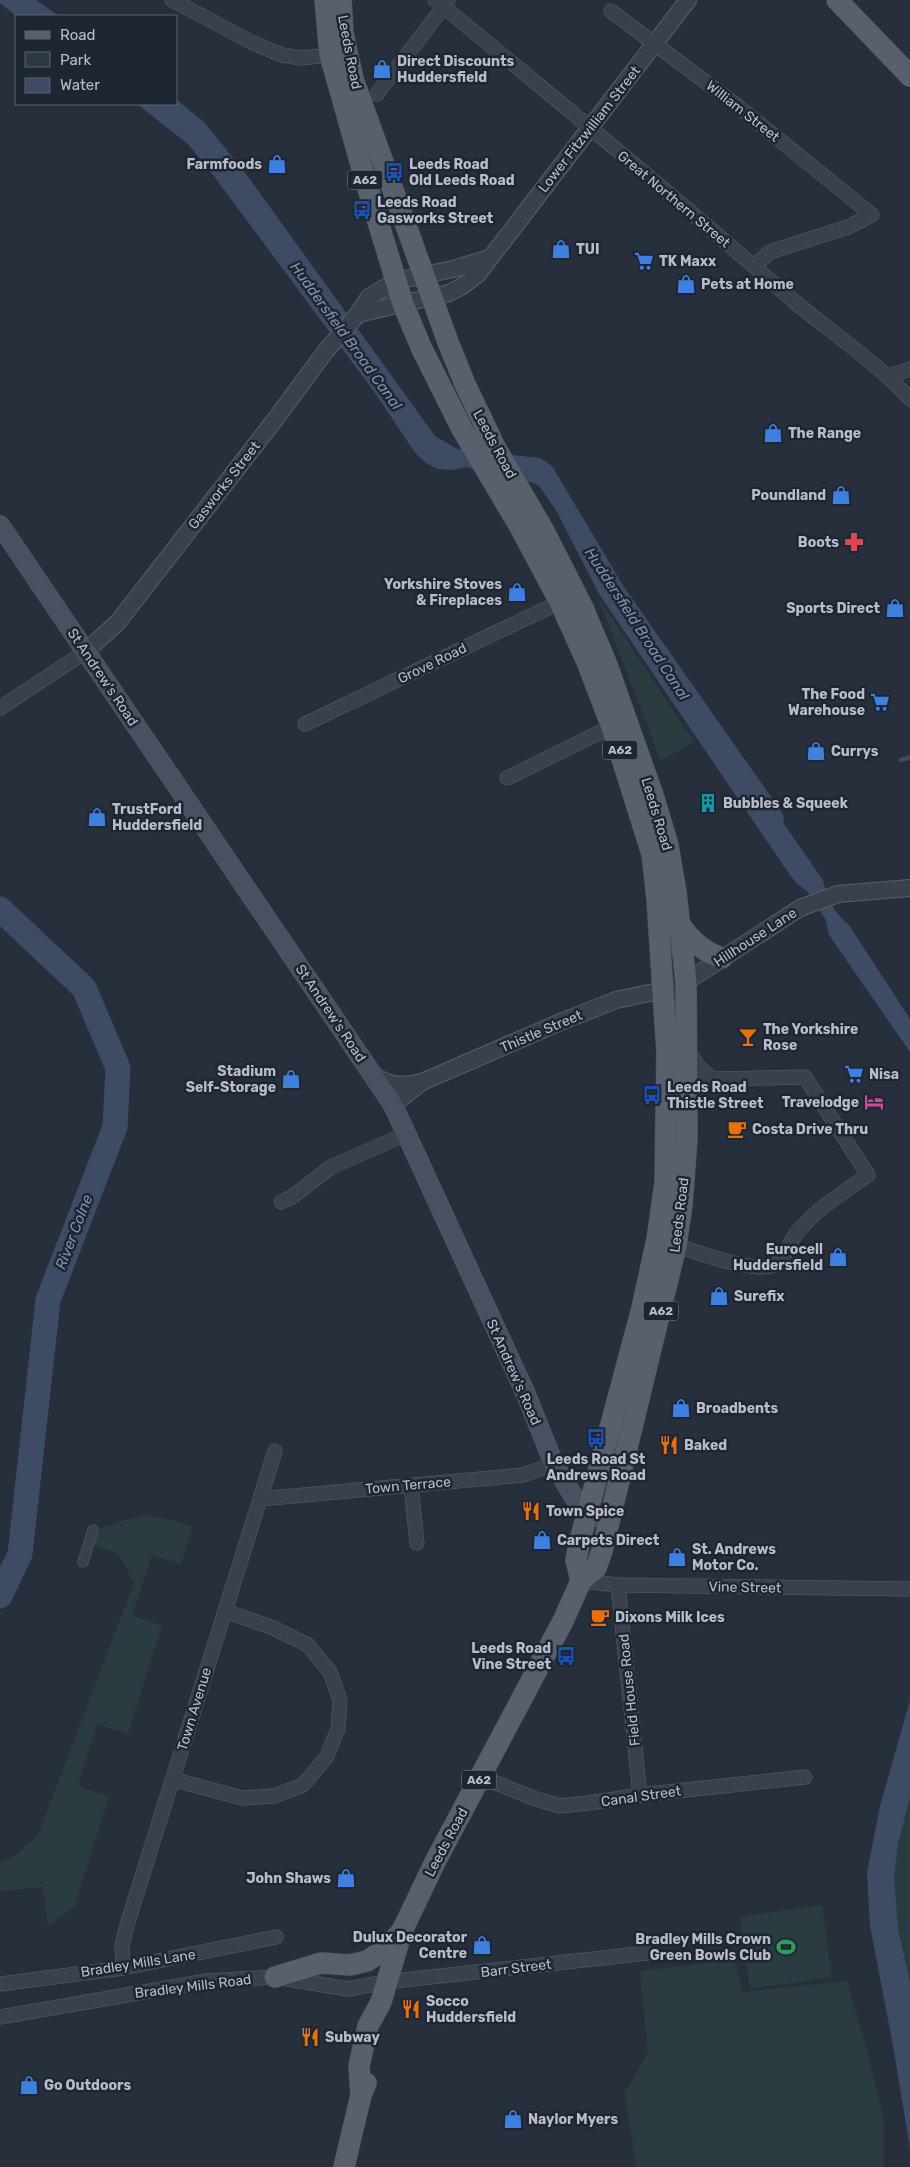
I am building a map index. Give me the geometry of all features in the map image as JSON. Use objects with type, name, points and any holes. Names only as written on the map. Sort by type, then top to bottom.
[{"type":"main road","name":"Leeds Road","points":[[325,0],[338,51],[365,180],[403,304],[420,347],[474,449],[520,527],[560,602],[587,662],[619,723],[653,795],[668,845],[686,982],[687,1138],[682,1206],[667,1242],[635,1334],[576,1560],[581,1581]]},
{"type":"main road","name":"Leeds Road","points":[[341,0],[343,32],[338,51],[352,79],[454,359],[495,447],[544,531],[586,616],[607,665],[619,723],[652,854],[664,990],[667,1053],[665,1183],[667,1242],[602,1551],[596,1568],[581,1581],[563,1621],[423,1885],[402,1931],[384,1992],[382,2024],[373,2066],[361,2095],[344,2167]]},
{"type":"main road","points":[[837,0],[910,76]]},
{"type":"main road","points":[[855,0],[889,54]]},
{"type":"main road","name":"St Andrew's Road","points":[[0,525],[393,1105],[525,1392],[554,1464],[582,1511],[588,1516]]},
{"type":"main road","points":[[680,926],[700,948],[722,958]]},
{"type":"main road","points":[[588,1516],[609,1519]]},
{"type":"main road","points":[[275,1977],[321,1963],[350,1965],[367,1961],[387,1948],[402,1931]]},
{"type":"street","points":[[172,0],[251,42],[282,55],[301,58],[338,51]]},
{"type":"street","name":"Lower Fitzwilliam Street","points":[[403,304],[432,298],[461,287],[478,274],[688,0]]},
{"type":"street","points":[[377,94],[442,2]]},
{"type":"street","name":"Great Northern Street","points":[[442,2],[810,315],[889,376],[910,399]]},
{"type":"street","name":"William Street","points":[[611,11],[739,107],[872,215],[848,227],[770,252],[754,266]]},
{"type":"street","points":[[424,275],[489,258]]},
{"type":"street","name":"Gasworks Street","points":[[85,652],[118,622],[274,421],[325,352],[358,314],[369,297],[396,281],[424,275]]},
{"type":"street","points":[[358,314],[403,304]]},
{"type":"street","points":[[889,376],[910,370]]},
{"type":"street","name":"Grove Road","points":[[305,724],[560,602]]},
{"type":"street","points":[[0,708],[85,652]]},
{"type":"street","points":[[507,778],[619,723]]},
{"type":"street","name":"Hillhouse Lane","points":[[664,990],[686,982],[800,908],[838,894],[910,888]]},
{"type":"street","name":"Thistle Street","points":[[372,1074],[389,1084],[411,1085],[422,1082],[616,1000],[664,990]]},
{"type":"street","points":[[687,1048],[698,1066],[712,1079]]},
{"type":"street","points":[[667,1242],[732,1262],[757,1266],[774,1264],[787,1252],[793,1238],[805,1223],[868,1175],[805,1077],[712,1079],[687,1100]]},
{"type":"street","name":"Thistle Street","points":[[393,1105],[422,1082]]},
{"type":"street","points":[[281,1202],[331,1167],[406,1134]]},
{"type":"street","name":"Town Avenue","points":[[123,1968],[122,1946],[127,1925],[275,1451]]},
{"type":"street","name":"Town Terrace","points":[[260,1499],[523,1475],[554,1464]]},
{"type":"street","points":[[411,1485],[417,1543]]},
{"type":"street","points":[[83,1562],[93,1530]]},
{"type":"street","name":"Vine Street","points":[[581,1581],[618,1585],[910,1590]]},
{"type":"street","name":"Field House Road","points":[[618,1585],[640,1794]]},
{"type":"street","points":[[172,1779],[242,1798],[274,1796],[303,1785],[326,1758],[338,1728],[340,1700],[330,1672],[308,1645],[271,1627],[225,1611]]},
{"type":"street","name":"Canal Street","points":[[481,1777],[536,1799],[560,1806],[640,1794],[806,1777]]},
{"type":"street","name":"Bradley Mills Lane","points":[[0,1984],[123,1968],[276,1937]]},
{"type":"street","name":"Barr Street","points":[[384,1992],[647,1953]]},
{"type":"street","name":"Bradley Mills Road","points":[[0,2017],[192,1983],[275,1977],[348,1989],[384,1992]]},
{"type":"green space","points":[[598,597],[694,742],[661,761]]},
{"type":"green space","points":[[145,1515],[173,1520],[193,1527],[181,1564],[152,1555],[132,1615],[162,1626],[128,1734],[97,1724],[78,1786],[109,1796],[74,1907],[51,1924],[47,1922],[43,1887],[0,1891],[0,1862],[12,1858],[38,1835],[134,1583],[119,1554],[89,1543],[93,1530]]},
{"type":"green space","points":[[910,1797],[910,1983],[896,1913],[895,1859]]},
{"type":"green space","name":"Bradley Mills Crown Green Bowls Club","points":[[822,1905],[832,1977],[750,1989],[740,1917]]},
{"type":"green space","points":[[734,1960],[743,1992],[847,1981],[867,2050],[884,2120],[884,2167],[636,2167],[625,2093],[648,2052],[640,1971]]},
{"type":"water","points":[[0,0],[36,0],[58,15],[16,15],[0,3]]},
{"type":"water","name":"Huddersfield Broad Canal","points":[[178,101],[205,123],[249,178],[435,436],[457,449],[540,458],[552,466],[624,587],[783,814],[784,824],[823,880],[826,893],[832,905],[839,916],[849,925],[910,1019],[910,1052],[829,935],[826,920],[807,891],[796,883],[783,865],[599,594],[557,512],[540,487],[534,483],[466,467],[453,470],[438,469],[426,463],[416,454],[375,393],[188,144],[138,105],[178,105]]},
{"type":"water","points":[[910,1700],[910,1797],[898,1843],[894,1878],[898,1928],[910,1983],[910,2149],[894,2051],[870,1926],[867,1872],[880,1806]]},
{"type":"waterway","points":[[901,760],[910,757]]},
{"type":"waterway","name":"River Colne","points":[[0,909],[84,988],[118,1068],[115,1127],[48,1300],[20,1554],[0,1596]]},
{"type":"place","name":"Direct Discounts Huddersfield","points":[[382,69]]},
{"type":"place","name":"Farmfoods","points":[[277,164]]},
{"type":"place","name":"Leeds Road Old Leeds Road","points":[[394,172]]},
{"type":"place","name":"Leeds Road Gasworks Street","points":[[362,210]]},
{"type":"place","name":"TUI","points":[[561,249]]},
{"type":"place","name":"TK Maxx","points":[[644,261]]},
{"type":"place","name":"Pets at Home","points":[[686,284]]},
{"type":"place","name":"The Range","points":[[773,433]]},
{"type":"place","name":"Poundland","points":[[841,495]]},
{"type":"place","name":"Boots","points":[[854,542]]},
{"type":"place","name":"Yorkshire Stoves & Fireplaces","points":[[517,592]]},
{"type":"place","name":"Sports Direct","points":[[895,608]]},
{"type":"place","name":"The Food Warehouse","points":[[880,702]]},
{"type":"place","name":"Currys","points":[[816,751]]},
{"type":"place","name":"Bubbles & Squeek","points":[[708,803]]},
{"type":"place","name":"TrustFord Huddersfield","points":[[97,817]]},
{"type":"place","name":"The Yorkshire Rose","points":[[748,1037]]},
{"type":"place","name":"Nisa","points":[[854,1074]]},
{"type":"place","name":"Stadium Self-Storage","points":[[291,1079]]},
{"type":"place","name":"Leeds Road Thistle Street","points":[[652,1095]]},
{"type":"place","name":"Travelodge","points":[[874,1102]]},
{"type":"place","name":"Costa Drive Thru","points":[[737,1129]]},
{"type":"place","name":"Eurocell Huddersfield","points":[[838,1257]]},
{"type":"place","name":"Surefix","points":[[719,1296]]},
{"type":"place","name":"Broadbents","points":[[681,1408]]},
{"type":"place","name":"Leeds Road St Andrews Road","points":[[596,1438]]},
{"type":"place","name":"Baked","points":[[669,1445]]},
{"type":"place","name":"Town Spice","points":[[531,1511]]},
{"type":"place","name":"Carpets Direct","points":[[542,1540]]},
{"type":"place","name":"St. Andrews Motor Co.","points":[[677,1557]]},
{"type":"place","name":"Dixons Milk Ices","points":[[600,1617]]},
{"type":"place","name":"Leeds Road Vine Street","points":[[566,1656]]},
{"type":"place","name":"John Shaws","points":[[346,1878]]},
{"type":"place","name":"Dulux Decorator Centre","points":[[482,1945]]},
{"type":"place","name":"Bradley Mills Crown Green Bowls Club","points":[[786,1947]]},
{"type":"place","name":"Socco Huddersfield","points":[[411,2009]]},
{"type":"place","name":"Subway","points":[[310,2037]]},
{"type":"place","name":"Go Outdoors","points":[[29,2085]]},
{"type":"place","name":"Naylor Myers","points":[[513,2119]]}]
